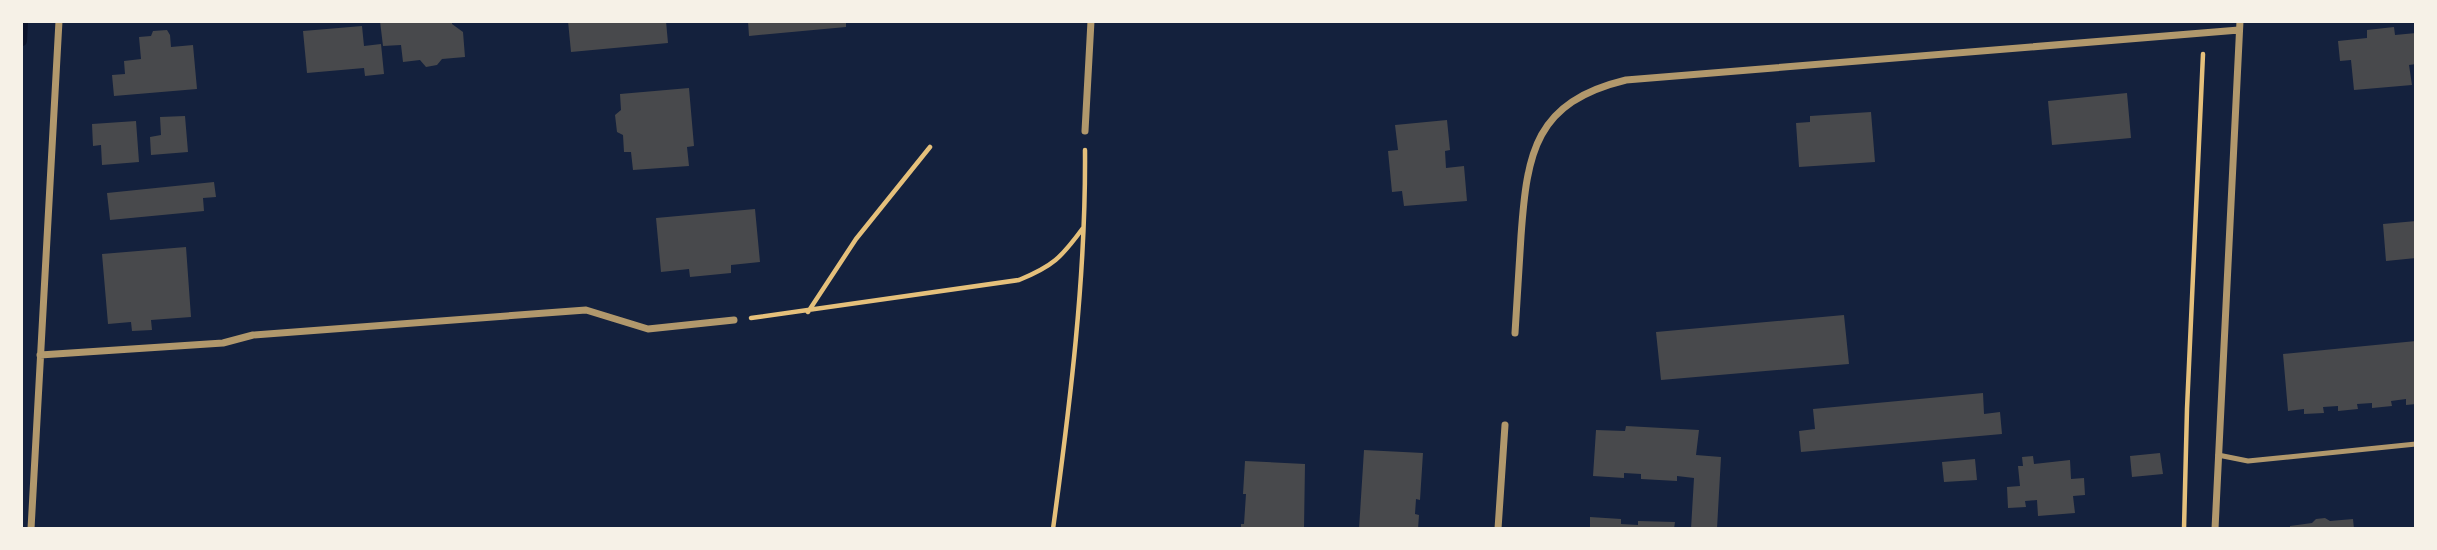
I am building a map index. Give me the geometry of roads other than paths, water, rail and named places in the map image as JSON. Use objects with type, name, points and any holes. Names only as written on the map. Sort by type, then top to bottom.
[{"type":"street","points":[[31,529],[58,21]]},
{"type":"street","points":[[1085,131],[1091,21]]},
{"type":"street","points":[[1515,333],[1524,192],[1533,152],[1560,110],[1579,96],[1600,86],[1626,80],[2239,25],[2215,529]]},
{"type":"street","points":[[40,355],[223,343],[253,335],[586,310],[648,329],[734,320]]},
{"type":"street","points":[[1498,529],[1505,425]]},
{"type":"lane","points":[[2217,455],[2248,461],[2416,444]]},
{"type":"waterway","points":[[22,41],[23,21]]}]
